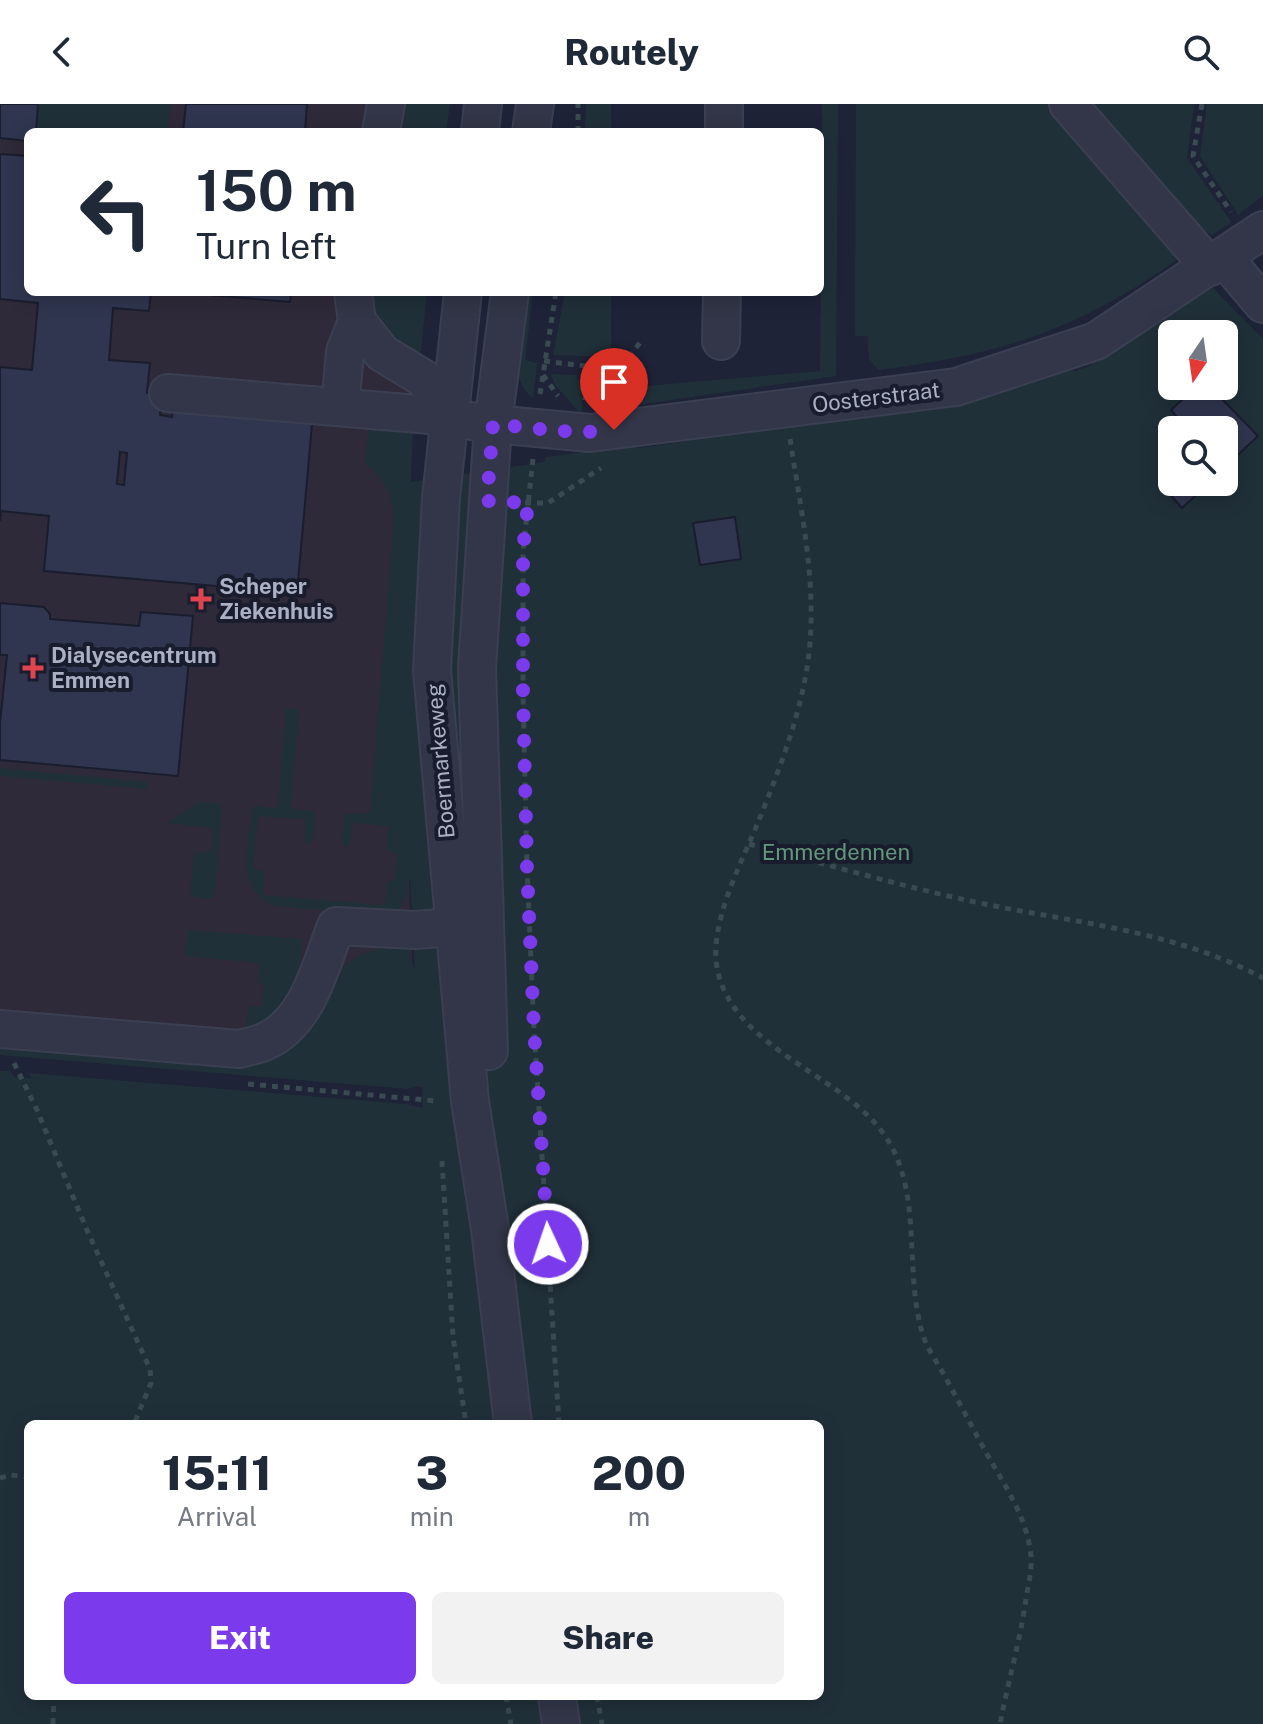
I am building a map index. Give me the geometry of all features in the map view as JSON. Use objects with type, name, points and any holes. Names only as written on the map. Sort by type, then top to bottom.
[{"type":"street","points":[[382,128],[386,104]]},
{"type":"street","points":[[480,128],[483,104]]},
{"type":"street","points":[[532,128],[535,104]]},
{"type":"street","points":[[724,104],[724,128]]},
{"type":"street","points":[[1068,104],[1237,248],[1263,304]]},
{"type":"street","name":"Oosterstraat","points":[[168,393],[590,433],[956,387],[1096,341],[1237,248]]},
{"type":"street","name":"Boermarkeweg","points":[[463,296],[441,498],[432,670],[470,925]]},
{"type":"street","name":"Boermarkeweg","points":[[509,296],[493,424],[477,668],[470,925],[470,1101],[490,1229],[513,1420]]},
{"type":"street","points":[[721,341],[722,296]]},
{"type":"street","points":[[355,307],[382,353],[423,378],[437,394],[450,418]]},
{"type":"street","points":[[340,407],[345,352],[355,307]]},
{"type":"street","points":[[0,1029],[239,1049],[265,1042],[286,1026],[305,1004],[336,926],[415,930],[470,925]]},
{"type":"street","points":[[558,1700],[561,1724]]},
{"type":"path","points":[[578,104],[578,128]]},
{"type":"path","points":[[1202,104],[1193,156],[1237,248]]},
{"type":"path","points":[[555,296],[544,361],[622,366],[642,340]]},
{"type":"path","points":[[585,366],[585,403],[590,433]]},
{"type":"path","points":[[786,407],[810,577],[810,646],[798,707],[726,902],[715,943],[722,986],[732,1003],[772,1045],[860,1109],[879,1127],[900,1167],[908,1206],[916,1299],[924,1337],[1008,1490],[1028,1533],[1030,1572],[1000,1724]]},
{"type":"path","points":[[487,501],[548,503],[604,466]]},
{"type":"path","points":[[528,503],[523,582],[527,868],[559,1420]]},
{"type":"path","points":[[749,844],[958,898],[1177,941],[1217,955],[1263,978]]},
{"type":"path","points":[[14,1063],[150,1369],[151,1383],[136,1420]]},
{"type":"path","points":[[0,1478],[24,1477]]},
{"type":"path","points":[[53,1724],[54,1700]]},
{"type":"path","points":[[507,1700],[511,1724]]},
{"type":"path","points":[[598,1700],[602,1724]]},
{"type":"shaded area","name":"Scheper Ziekenhuis","points":[[0,104],[443,104],[440,128],[24,128],[24,296],[420,296],[397,484],[411,946],[423,1087],[0,1051]]},
{"type":"green space","points":[[38,104],[170,104],[167,128],[36,128]]},
{"type":"green space","points":[[396,104],[450,104],[447,128],[392,128]]},
{"type":"green space","points":[[586,104],[611,104],[611,128],[585,128]]},
{"type":"green space","points":[[822,104],[838,104],[836,376],[596,411],[589,404],[588,377],[591,376],[632,374],[635,387],[820,371],[821,296],[824,296]]},
{"type":"green space","points":[[856,104],[1054,104],[1183,255],[1109,302],[1039,335],[964,356],[878,370],[869,359],[867,336],[855,336]]},
{"type":"green space","points":[[1090,104],[1194,104],[1187,158],[1231,222],[1212,235],[1203,230]]},
{"type":"green space","points":[[1207,104],[1263,104],[1263,196],[1239,216],[1200,156]]},
{"type":"green space","name":"Emmerdennen","points":[[1213,288],[1263,339],[1263,1724],[0,1724],[0,1071],[11,1071],[14,1077],[31,1078],[29,1073],[423,1108],[422,1084],[408,1089],[0,1055],[0,1039],[225,1058],[361,954],[384,948],[408,949],[415,971],[410,880],[400,907],[382,915],[273,906],[261,898],[248,877],[247,850],[252,809],[255,806],[278,806],[286,708],[299,709],[291,808],[315,812],[313,839],[306,844],[305,819],[258,816],[253,868],[264,872],[263,895],[382,905],[385,903],[387,883],[395,879],[397,854],[387,850],[388,826],[353,823],[349,847],[344,846],[342,840],[345,814],[370,813],[394,518],[386,488],[365,464],[369,425],[413,430],[411,482],[544,462],[546,457],[635,445],[639,448],[800,425],[801,422],[997,391],[1069,368],[1075,371],[1092,365],[1091,361],[1187,301]]},
{"type":"green space","points":[[370,296],[427,296],[420,358],[409,356],[375,321]]},
{"type":"green space","points":[[523,296],[533,296],[525,360],[537,363],[533,398],[524,389],[519,377],[518,333]]},
{"type":"green space","points":[[564,296],[611,296],[611,357],[553,355]]},
{"type":"green space","points":[[551,374],[577,375],[577,380],[581,381],[582,415],[555,385]]},
{"type":"green space","points":[[0,768],[147,782],[147,789],[0,776]]},
{"type":"green space","points":[[199,802],[222,804],[215,894],[211,899],[190,897],[194,853],[212,851],[213,828],[167,823]]},
{"type":"green space","points":[[188,930],[302,939],[300,979],[291,1003],[256,1033],[0,1016],[0,1011],[246,1030],[248,1007],[262,1006],[264,986],[257,982],[259,963],[187,956]]},
{"type":"building","points":[[0,104],[38,104],[36,128],[24,128],[24,141],[0,138]]},
{"type":"building","points":[[186,104],[307,104],[305,128],[183,128]]},
{"type":"building","points":[[0,154],[24,156],[24,296],[151,296],[149,311],[113,308],[109,360],[150,363],[147,393],[162,395],[160,415],[172,417],[175,390],[313,413],[297,593],[44,571],[49,516],[1,511],[0,521],[0,367],[32,370],[38,303],[0,299]],"holes":[[[120,452],[127,453],[124,485],[117,484]]]},
{"type":"building","points":[[220,296],[291,296],[290,302]]},
{"type":"building","points":[[1182,400],[1223,400],[1258,436],[1238,455],[1238,416],[1176,416],[1171,410]]},
{"type":"building","points":[[1171,496],[1195,496],[1182,508]]},
{"type":"building","points":[[735,517],[741,559],[700,565],[693,523]]},
{"type":"building","points":[[0,603],[44,607],[50,619],[139,626],[141,612],[193,616],[178,776],[0,760],[0,723],[7,655],[0,655]]},
{"type":"place","name":"Scheper Ziekenhuis","points":[[201,599]]},
{"type":"place","name":"Dialysecentrum Emmen","points":[[33,668]]},
{"type":"route","points":[[548,1244],[534,1030],[526,838],[523,551],[528,503],[487,501],[493,424],[563,432],[614,430]]}]
